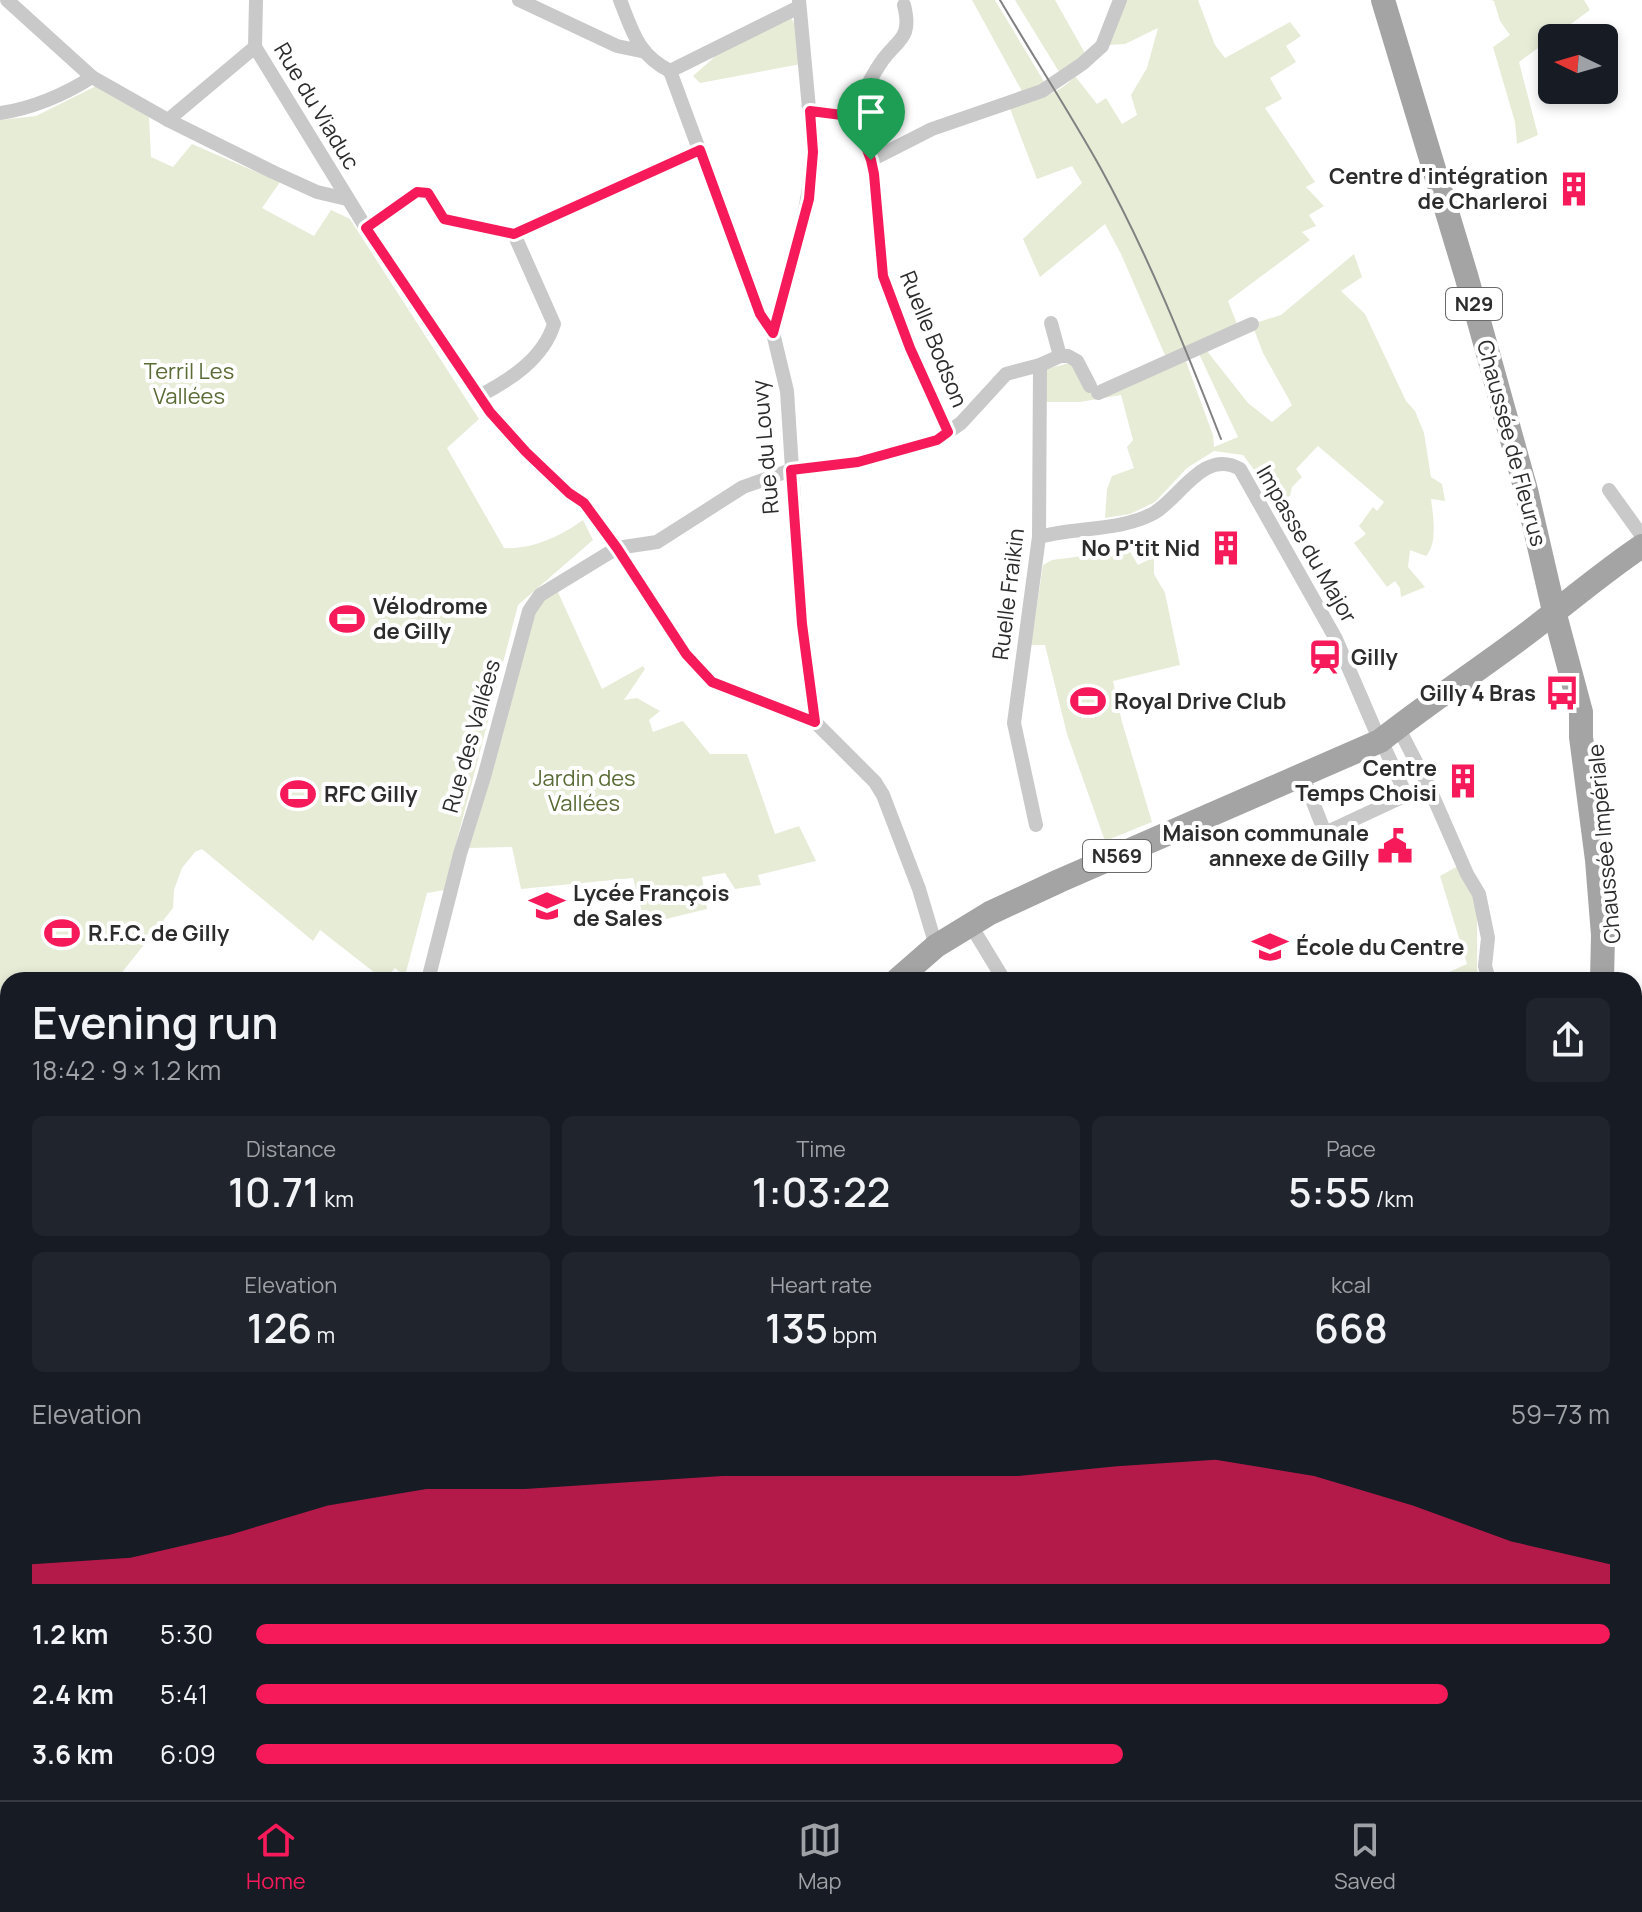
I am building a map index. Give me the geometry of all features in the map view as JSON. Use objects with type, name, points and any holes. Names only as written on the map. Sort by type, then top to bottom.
[{"type":"main road","name":"Chaussée de Fleurus","points":[[1383,0],[1475,306],[1534,520],[1554,611]]},
{"type":"main road","name":"N569","points":[[907,972],[936,946],[970,924],[1059,881],[1386,736],[1642,546]]},
{"type":"main road","name":"Chaussée Impériale","points":[[1554,611],[1581,712],[1594,735],[1608,849],[1615,972]]},
{"type":"main road","name":"Chaussée Impériale","points":[[1581,712],[1581,737],[1603,935],[1602,972]]},
{"type":"street","points":[[7,0],[92,77],[168,120],[317,192],[347,199]]},
{"type":"street","name":"Rue du Viaduc","points":[[256,0],[255,47],[347,199],[479,396],[526,452],[584,503],[686,654],[712,682],[815,722]]},
{"type":"street","points":[[519,0],[617,46],[641,51],[670,71],[799,4],[813,152],[809,199],[773,333]]},
{"type":"street","points":[[620,0],[641,51]]},
{"type":"street","points":[[871,160],[932,129],[1042,91],[1102,46],[1120,0]]},
{"type":"street","points":[[810,111],[842,115],[856,121],[858,104],[868,82],[882,60],[902,40],[908,20],[904,5]]},
{"type":"street","points":[[168,120],[255,47]]},
{"type":"street","name":"Rue du Louvy","points":[[670,71],[760,314],[773,333],[787,391],[802,624],[815,722]]},
{"type":"street","points":[[0,113],[17,111],[79,86],[92,77]]},
{"type":"street","name":"Ruelle Bodson","points":[[856,121],[871,160],[883,276],[910,348],[948,432]]},
{"type":"street","points":[[366,228],[417,192],[423,192],[428,193],[444,219],[514,234],[700,150]]},
{"type":"street","points":[[479,396],[528,364],[542,351],[554,324],[514,234]]},
{"type":"street","points":[[1051,323],[1064,356]]},
{"type":"street","points":[[617,548],[657,542],[743,487],[791,470],[858,462],[937,440],[961,423],[1006,374],[1064,356],[1077,361],[1094,389],[1252,324]]},
{"type":"street","name":"Ruelle Fraikin","points":[[1036,825],[1014,723],[1039,537],[1040,365]]},
{"type":"street","name":"Impasse du Major","points":[[1039,537],[1133,522],[1155,513],[1202,471],[1215,464],[1240,469],[1333,633],[1386,736]]},
{"type":"street","points":[[1609,490],[1642,536]]},
{"type":"street","name":"Rue des Vallées","points":[[430,972],[529,611],[540,595],[617,548]]},
{"type":"street","points":[[815,722],[875,782],[883,795],[919,889],[936,946]]},
{"type":"street","points":[[1386,736],[1428,785],[1479,894],[1488,938],[1487,972]]},
{"type":"street","points":[[1386,736],[1406,795]]},
{"type":"street","points":[[1302,774],[1325,833],[1428,785]]},
{"type":"street","points":[[970,924],[999,972]]},
{"type":"green space","points":[[972,0],[995,0],[1046,85],[1023,93]]},
{"type":"green space","points":[[1015,0],[1055,0],[1086,55],[1061,75]]},
{"type":"green space","points":[[1122,0],[1198,0],[1215,45],[1225,58],[1290,22],[1301,36],[1286,46],[1296,62],[1270,78],[1282,99],[1265,108],[1315,182],[1306,187],[1324,206],[1309,215],[1316,226],[1302,232],[1310,240],[1228,301],[1239,329],[1179,357],[1184,356],[1213,435],[1214,447],[1238,437],[1199,354],[1203,346],[1248,403],[1272,422],[1292,405],[1263,353],[1252,324],[1281,315],[1354,254],[1362,277],[1341,291],[1365,314],[1424,433],[1431,477],[1442,484],[1445,501],[1431,499],[1434,529],[1430,550],[1426,556],[1410,550],[1408,567],[1425,587],[1401,597],[1395,581],[1387,587],[1354,543],[1366,534],[1359,526],[1373,507],[1377,511],[1384,502],[1318,446],[1296,469],[1302,477],[1292,487],[1290,496],[1278,502],[1243,455],[1214,451],[1187,468],[1155,502],[1130,514],[1105,518],[1107,489],[1112,476],[1134,468],[1127,447],[1133,440],[1121,395],[1080,402],[1046,402],[1045,369],[1071,363],[1085,388],[1098,393],[1168,362],[1105,224],[1040,277],[1023,239],[1082,183],[1072,166],[1037,179],[1009,106],[1053,93],[1075,76],[1097,104],[1106,98],[1122,124],[1137,115],[1131,95],[1147,68],[1158,28],[1125,44],[1109,45],[1108,30]]},
{"type":"green space","points":[[1491,0],[1584,0],[1590,10],[1571,24],[1538,24],[1538,48],[1519,62],[1538,135],[1517,144],[1515,122],[1493,47],[1510,35],[1500,21]]},
{"type":"green space","points":[[790,16],[799,32],[801,64],[700,83],[693,76],[719,53]]},
{"type":"green space","name":"Terril Les Vallées","points":[[96,86],[149,117],[151,157],[173,167],[192,144],[280,182],[262,208],[314,236],[331,210],[350,219],[479,419],[447,448],[504,548],[525,547],[545,541],[583,520],[593,540],[518,605],[444,890],[427,893],[406,972],[395,968],[391,972],[374,972],[320,930],[313,941],[202,849],[195,852],[182,868],[174,890],[173,908],[122,972],[0,972],[0,120],[36,116]]},
{"type":"green space","name":"Royal Drive Club","points":[[1129,550],[1138,565],[1154,557],[1154,574],[1165,593],[1180,665],[1113,681],[1152,822],[1105,841],[1067,734],[1045,645],[1031,645],[1043,565],[1052,560]]},
{"type":"green space","name":"Jardin des Vallées","points":[[557,590],[602,689],[643,666],[645,669],[624,700],[637,698],[660,711],[649,720],[653,732],[683,721],[710,754],[747,754],[775,834],[799,826],[816,861],[758,875],[761,885],[735,889],[725,873],[702,877],[707,909],[645,924],[633,878],[521,889],[512,847],[469,848],[530,619],[548,594]]},
{"type":"green space","points":[[1460,865],[1477,896],[1478,972],[1449,972],[1467,964],[1440,876]]},
{"type":"tram line","points":[[1000,0],[1118,200],[1165,301],[1221,439]]},
{"type":"place","name":"Centre d'intégration de Charleroi","points":[[1574,189]]},
{"type":"place","name":"No P'tit Nid","points":[[1226,548]]},
{"type":"place","name":"Vélodrome de Gilly","points":[[347,619]]},
{"type":"place","name":"Gilly","points":[[1325,657]]},
{"type":"place","name":"Gilly 4 Bras","points":[[1562,693]]},
{"type":"place","name":"Royal Drive Club","points":[[1088,701]]},
{"type":"place","name":"Centre Temps Choisi","points":[[1463,781]]},
{"type":"place","name":"RFC Gilly","points":[[298,794]]},
{"type":"place","name":"Maison communale annexe de Gilly","points":[[1395,846]]},
{"type":"place","name":"Lycée François de Sales","points":[[547,906]]},
{"type":"place","name":"R.F.C. de Gilly","points":[[62,933]]},
{"type":"place","name":"École du Centre","points":[[1270,947]]},
{"type":"route","points":[[810,111],[842,115],[856,121],[871,160],[883,276],[910,348],[948,432],[937,440],[858,462],[791,470],[802,624],[815,722],[712,682],[686,654],[584,503],[526,452],[490,412],[366,228],[417,192],[423,192],[428,193],[444,219],[514,234],[700,150],[760,314],[773,333],[809,199],[813,152],[810,111]]}]
